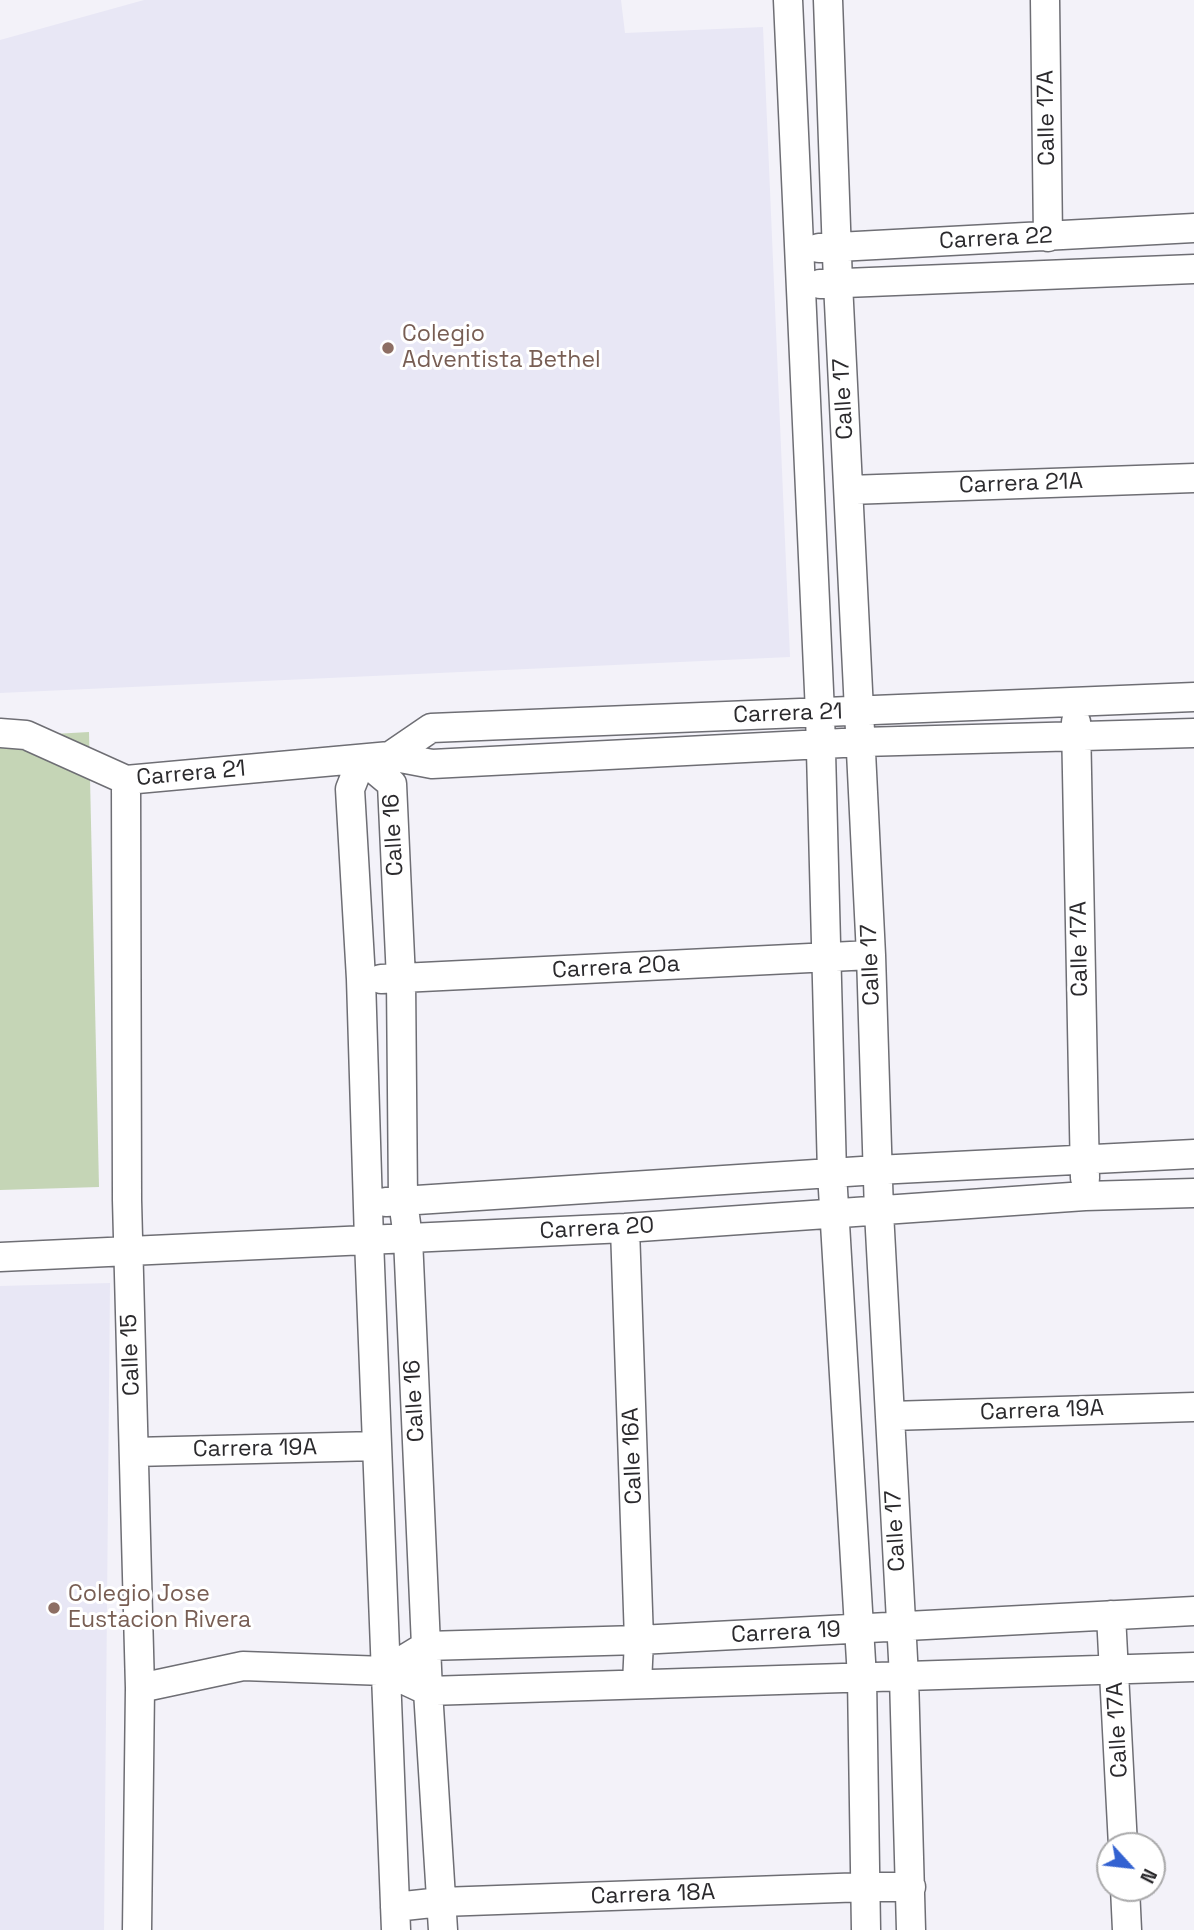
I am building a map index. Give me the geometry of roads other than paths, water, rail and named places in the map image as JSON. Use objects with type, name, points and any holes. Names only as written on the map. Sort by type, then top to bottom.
[{"type":"street","name":"Calle 17","points":[[788,0],[797,248],[820,713],[832,1173],[862,1678],[866,1930]]},
{"type":"street","name":"Calle 17","points":[[828,0],[838,284],[871,956],[877,1170],[904,1677],[911,1930]]},
{"type":"street","name":"Calle 17A","points":[[1045,0],[1048,237]]},
{"type":"street","name":"Carrera 22","points":[[797,248],[1194,228]]},
{"type":"street","name":"Carrera 22","points":[[799,285],[1194,269]]},
{"type":"street","name":"Carrera 21A","points":[[849,490],[1194,478]]},
{"type":"street","name":"Carrera 21","points":[[390,756],[432,728],[1194,697]]},
{"type":"street","name":"Calle 17A","points":[[1075,701],[1085,1196]]},
{"type":"street","name":"Carrera 21","points":[[0,733],[26,735],[127,780],[390,756],[432,764],[862,742],[1194,733]]},
{"type":"street","name":"Calle 16","points":[[396,1919],[361,979],[350,789],[362,759],[392,784],[401,979],[403,1201],[408,1238],[428,1691],[442,1916]]},
{"type":"street","name":"Calle 15","points":[[127,780],[128,1251],[141,1688],[137,1930]]},
{"type":"street","name":"Carrera 20a","points":[[361,979],[871,956]]},
{"type":"street","name":"Carrera 20","points":[[368,1203],[877,1170],[1194,1154]]},
{"type":"street","name":"Carrera 20","points":[[0,1256],[625,1228],[1085,1196],[1194,1193]]},
{"type":"street","name":"Calle 16A","points":[[625,1228],[639,1640],[637,1684]]},
{"type":"street","name":"Carrera 19A","points":[[890,1416],[1194,1407]]},
{"type":"street","name":"Carrera 19A","points":[[134,1452],[377,1446]]},
{"type":"street","name":"Carrera 19","points":[[385,1671],[426,1646],[639,1640],[1194,1611]]},
{"type":"street","name":"Calle 17A","points":[[1111,1615],[1122,1832]]},
{"type":"street","name":"Carrera 19","points":[[141,1688],[243,1666],[385,1671],[428,1691],[1194,1667]]},
{"type":"street","name":"Carrera 18A","points":[[396,1919],[866,1887],[911,1887]]},
{"type":"street","points":[[1126,1902],[1127,1930]]},
{"type":"place","name":"Colegio Adventista Bethel","points":[[388,348]]},
{"type":"place","name":"Colegio Jose Eustacion Rivera","points":[[54,1608]]}]
